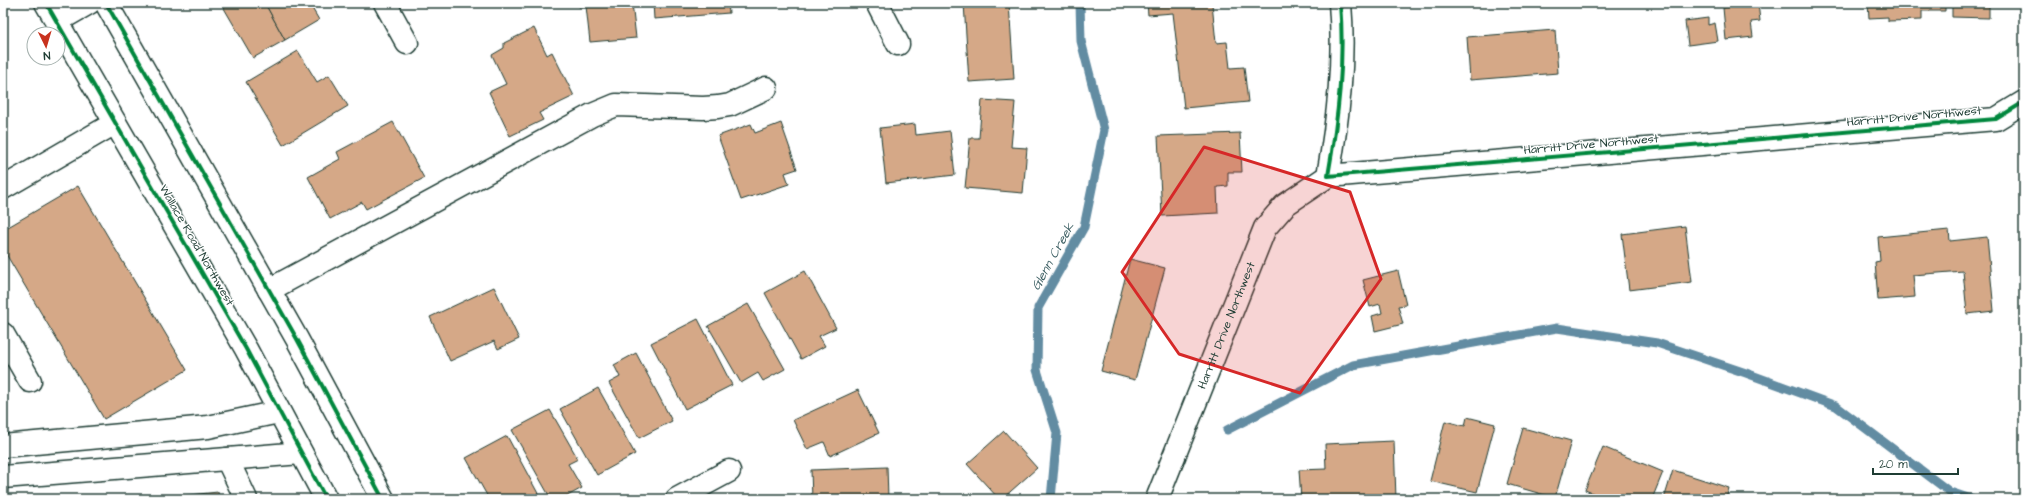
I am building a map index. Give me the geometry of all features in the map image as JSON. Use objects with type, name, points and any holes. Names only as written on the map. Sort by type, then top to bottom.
[{"type":"street","name":"Wallace Road Northwest","points":[[46,3],[246,349],[326,499]]},
{"type":"street","points":[[56,22],[89,3]]},
{"type":"street","points":[[106,3],[270,290],[383,499]]},
{"type":"street","points":[[386,3],[407,43]]},
{"type":"street","points":[[877,3],[898,44]]},
{"type":"street","points":[[1328,176],[1338,113],[1342,31],[1340,3]]},
{"type":"street","points":[[270,290],[592,115],[616,105],[703,108],[718,107],[730,105],[766,88]]},
{"type":"street","name":"Harritt Drive Northwest","points":[[1157,499],[1265,228],[1285,204],[1328,176],[1996,120],[2024,102]]},
{"type":"street","points":[[3,188],[115,123]]},
{"type":"street","points":[[3,334],[30,381]]},
{"type":"street","points":[[3,446],[208,427],[280,412]]},
{"type":"street","points":[[3,477],[301,453]]},
{"type":"street","points":[[227,459],[246,499]]},
{"type":"street","points":[[677,499],[729,471]]},
{"type":"highlighted area","points":[[1204,147],[1350,192],[1381,279],[1300,393],[1179,354],[1122,272]]},
{"type":"building","points":[[221,3],[274,3],[267,7],[285,40],[253,58]]},
{"type":"building","points":[[274,3],[309,3],[319,20],[285,40],[267,7]]},
{"type":"building","points":[[520,3],[536,3],[523,9]]},
{"type":"building","points":[[579,3],[632,3],[636,38],[590,42],[586,6],[579,7]]},
{"type":"building","points":[[653,3],[728,3],[729,13],[654,19]]},
{"type":"building","points":[[964,3],[1009,3],[1014,79],[969,82]]},
{"type":"building","points":[[1147,3],[1212,4],[1216,43],[1227,42],[1230,68],[1244,67],[1248,102],[1184,108],[1173,13],[1148,15]]},
{"type":"building","points":[[1758,3],[1760,21],[1751,22],[1753,37],[1726,40],[1723,8]]},
{"type":"building","points":[[1868,3],[1945,3],[1945,11],[1922,11],[1922,20],[1888,21],[1888,17],[1869,18]]},
{"type":"building","points":[[1952,3],[1989,3],[1989,18],[1952,17]]},
{"type":"building","points":[[1708,18],[1708,25],[1715,23],[1718,41],[1688,45],[1685,21]]},
{"type":"building","points":[[534,28],[547,55],[552,52],[574,96],[539,113],[543,120],[510,136],[489,92],[506,84],[492,55],[504,48],[504,43]]},
{"type":"building","points":[[1555,30],[1558,73],[1470,80],[1467,37]]},
{"type":"building","points":[[298,51],[317,82],[329,75],[348,106],[283,145],[246,82]]},
{"type":"building","points":[[982,100],[1015,102],[1011,147],[1027,148],[1023,193],[965,188],[970,138],[979,138]]},
{"type":"building","points":[[393,122],[424,178],[366,209],[362,202],[330,219],[308,177],[340,159],[337,152]]},
{"type":"building","points":[[781,123],[797,169],[785,173],[789,184],[741,200],[718,136],[751,124],[755,133]]},
{"type":"building","points":[[915,124],[916,135],[950,131],[955,175],[886,183],[880,128]]},
{"type":"building","points":[[1240,133],[1242,172],[1228,172],[1228,186],[1217,187],[1218,213],[1162,216],[1158,136]]},
{"type":"building","points":[[78,186],[187,370],[104,419],[3,249],[3,230]]},
{"type":"building","points":[[1685,226],[1692,282],[1629,290],[1622,234]]},
{"type":"building","points":[[1949,230],[1950,241],[1987,237],[1994,311],[1967,314],[1963,271],[1913,275],[1915,297],[1878,300],[1875,262],[1880,261],[1878,237]]},
{"type":"building","points":[[1130,259],[1165,268],[1135,380],[1101,371]]},
{"type":"building","points":[[805,271],[836,328],[819,336],[825,346],[801,359],[765,293]]},
{"type":"building","points":[[1398,271],[1406,305],[1398,306],[1403,324],[1375,331],[1372,316],[1382,313],[1380,304],[1370,307],[1363,280]]},
{"type":"building","points":[[494,287],[519,339],[498,349],[494,341],[450,361],[430,317]]},
{"type":"building","points":[[748,304],[785,369],[763,381],[758,373],[741,383],[708,326]]},
{"type":"building","points":[[698,319],[732,385],[685,409],[651,343]]},
{"type":"building","points":[[636,353],[672,421],[639,438],[609,383],[620,377],[614,365]]},
{"type":"building","points":[[598,388],[635,454],[597,475],[560,409]]},
{"type":"building","points":[[858,390],[879,433],[830,456],[824,442],[807,449],[793,420]]},
{"type":"building","points":[[550,410],[578,459],[568,464],[582,488],[562,499],[551,499],[512,430]]},
{"type":"building","points":[[1467,417],[1495,424],[1477,492],[1430,481],[1445,421],[1465,426]]},
{"type":"building","points":[[1523,428],[1571,441],[1555,498],[1507,484]]},
{"type":"building","points":[[1004,431],[1037,468],[1002,499],[999,499],[967,464]]},
{"type":"building","points":[[507,436],[541,499],[489,499],[466,458]]},
{"type":"building","points":[[1394,441],[1396,499],[1301,499],[1299,470],[1326,469],[1325,444]]},
{"type":"building","points":[[1603,447],[1663,472],[1652,499],[1607,499],[1585,490]]},
{"type":"building","points":[[887,467],[888,499],[812,499],[811,470]]},
{"type":"building","points":[[1673,470],[1729,488],[1726,499],[1664,499]]},
{"type":"building","points":[[218,492],[219,499],[152,499]]},
{"type":"waterway","name":"Glenn Creek","points":[[1051,499],[1057,433],[1037,370],[1038,308],[1084,227],[1104,130],[1081,41],[1080,3]]},
{"type":"waterway","points":[[1227,430],[1353,365],[1557,328],[1657,343],[1746,373],[1836,406],[1950,492],[1971,499]]},
{"type":"cycle path","points":[[46,3],[246,349],[326,499]]},
{"type":"cycle path","points":[[106,3],[297,339],[383,499]]},
{"type":"cycle path","points":[[1340,3],[1342,46],[1340,90],[1328,176],[1996,119],[2024,102]]}]
